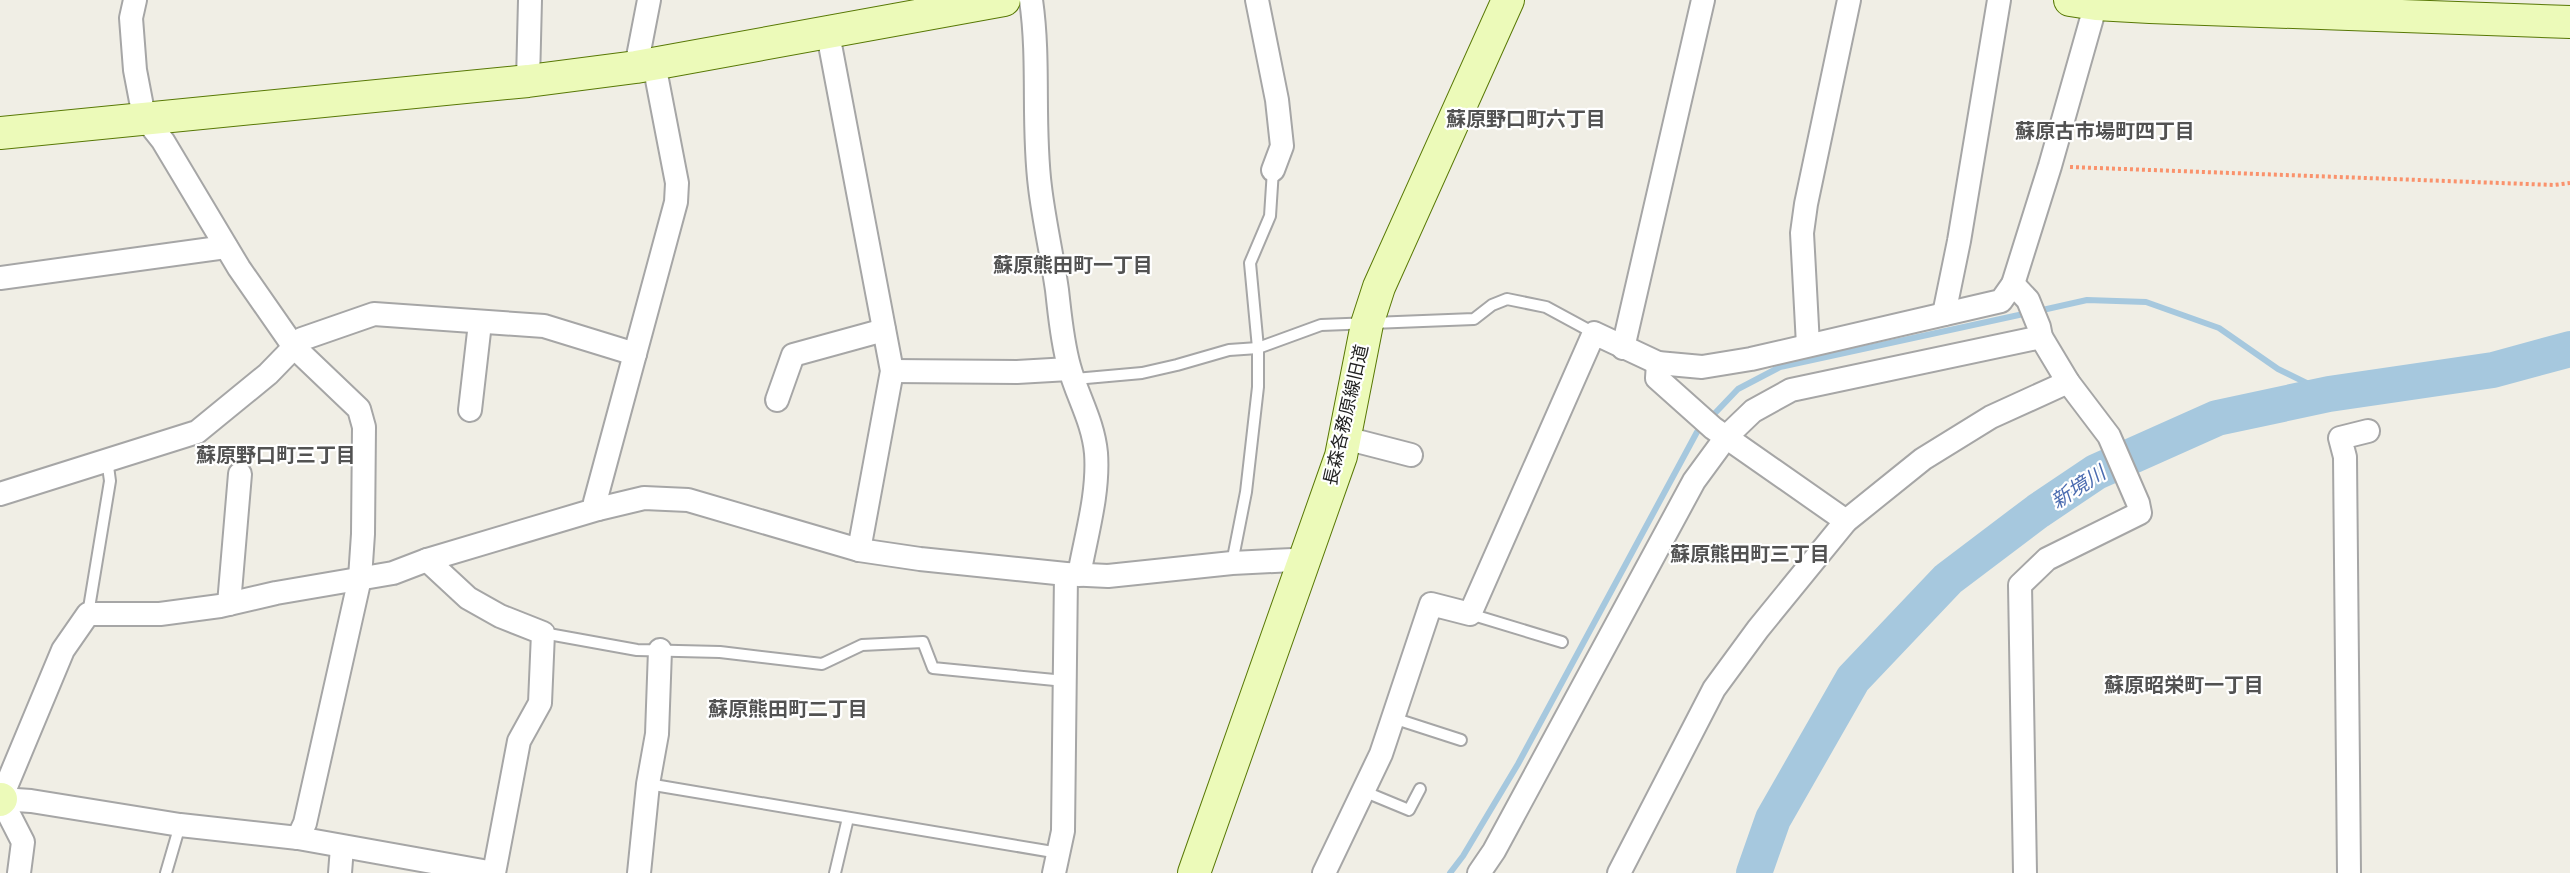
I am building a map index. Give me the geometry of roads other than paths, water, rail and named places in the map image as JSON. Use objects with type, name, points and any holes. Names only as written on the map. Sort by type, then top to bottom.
[{"type":"street","points":[[135,0],[131,18],[135,70],[144,117],[163,141],[226,247],[294,347],[359,409],[364,427],[363,534],[360,578],[305,823],[298,838]]},
{"type":"street","points":[[528,81],[530,0]]},
{"type":"street","points":[[598,509],[595,502],[676,202],[677,183],[645,66],[649,0]]},
{"type":"street","points":[[0,133],[144,117],[528,81],[645,66],[1004,0]]},
{"type":"street","points":[[1031,0],[1036,35],[1036,114],[1040,185],[1057,292],[1059,320],[1072,374],[1092,429],[1096,455],[1094,491],[1073,575],[1066,681],[1063,831],[1056,863]]},
{"type":"street","points":[[1257,0],[1277,100],[1282,146],[1273,170]]},
{"type":"street","name":"長森各務原線旧道","points":[[1194,873],[1304,565],[1345,438],[1367,324],[1379,287],[1508,0]]},
{"type":"street","points":[[1623,348],[1703,0]]},
{"type":"street","points":[[1808,345],[1802,233],[1806,204],[1849,0]]},
{"type":"street","points":[[1944,314],[1959,241],[1999,0]]},
{"type":"street","points":[[2025,873],[2020,585],[2047,559],[2140,513],[2138,503],[2109,436],[2068,382],[2020,292],[2087,1],[2440,13],[2570,22]]},
{"type":"street","points":[[828,34],[892,371],[859,550]]},
{"type":"street","points":[[0,278],[226,247]]},
{"type":"street","points":[[1324,873],[1381,754],[1431,604],[1470,614],[1594,333],[1658,363],[1702,366],[1751,359],[2001,301],[2020,292]]},
{"type":"street","points":[[0,494],[197,432],[268,374],[302,339],[374,314],[544,326],[635,354]]},
{"type":"street","points":[[470,410],[480,323]]},
{"type":"street","points":[[777,400],[793,355],[884,330]]},
{"type":"street","points":[[1479,873],[1494,851],[1720,432],[1791,390],[2040,332]]},
{"type":"street","points":[[1658,363],[1657,378],[1695,412],[1846,521]]},
{"type":"street","points":[[892,371],[1072,374]]},
{"type":"street","points":[[1618,873],[1714,689],[1758,628],[1846,521],[1933,453],[1990,417],[2068,382]]},
{"type":"street","points":[[2349,873],[2345,457],[2340,438],[2368,431]]},
{"type":"street","points":[[1345,438],[1411,455]]},
{"type":"street","points":[[229,604],[240,474]]},
{"type":"street","points":[[0,800],[63,650],[88,614],[160,614],[229,604],[393,573],[427,560],[598,509],[644,498],[687,500],[859,550],[920,559],[1073,575],[1108,576],[1232,563],[1293,560],[1304,565]]},
{"type":"street","points":[[0,800],[31,801],[180,825],[298,838],[494,873],[519,741],[540,703],[543,633],[500,616],[468,598],[427,560]]},
{"type":"street","points":[[639,873],[648,784],[657,734],[660,650]]},
{"type":"street","points":[[0,800],[23,842],[19,873]]},
{"type":"street","points":[[339,873],[342,847]]},
{"type":"lane","points":[[1232,563],[1246,492],[1258,387],[1258,348],[1250,264],[1270,216],[1273,170]]},
{"type":"lane","points":[[1072,374],[1142,373],[1229,350],[1258,348],[1321,325],[1474,319],[1492,305],[1507,299],[1546,307],[1594,333]]},
{"type":"lane","points":[[88,614],[110,481],[106,459]]},
{"type":"lane","points":[[1470,614],[1562,642]]},
{"type":"lane","points":[[543,633],[638,650],[720,652],[822,664],[862,645],[923,642],[933,668],[1066,681]]},
{"type":"lane","points":[[1393,718],[1461,740]]},
{"type":"lane","points":[[648,784],[848,818],[1056,863]]},
{"type":"lane","points":[[1363,791],[1409,810],[1420,789]]},
{"type":"lane","points":[[835,873],[848,818]]},
{"type":"lane","points":[[166,873],[180,825]]},
{"type":"waterway","points":[[2038,311],[2087,300],[2146,302],[2219,328],[2278,369],[2329,394]]},
{"type":"waterway","points":[[1450,873],[1463,856],[1518,764],[1697,432],[1738,389],[1780,367],[2028,313]]},
{"type":"waterway","name":"新境川","points":[[1754,873],[1773,819],[1853,679],[1948,579],[2038,511],[2096,472],[2217,418],[2329,394],[2493,370],[2570,349]]},
{"type":"district","name":"蘇原野口町六丁目","points":[[1526,119]]},
{"type":"district","name":"蘇原古市場町四丁目","points":[[2105,131]]},
{"type":"district","name":"蘇原熊田町一丁目","points":[[1073,265]]},
{"type":"district","name":"蘇原野口町三丁目","points":[[276,455]]},
{"type":"district","name":"蘇原熊田町三丁目","points":[[1750,554]]},
{"type":"district","name":"蘇原昭栄町一丁目","points":[[2184,685]]},
{"type":"district","name":"蘇原熊田町二丁目","points":[[788,709]]}]
